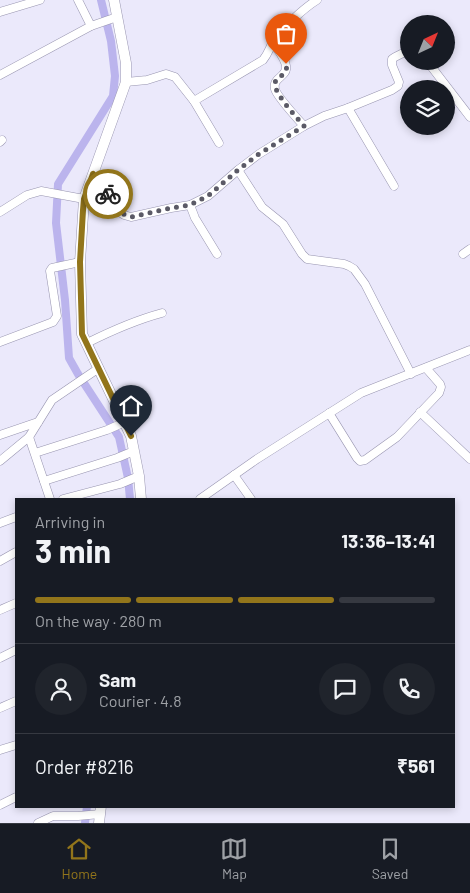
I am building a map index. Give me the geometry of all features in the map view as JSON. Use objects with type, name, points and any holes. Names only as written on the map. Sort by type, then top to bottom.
[{"type":"main road","points":[[114,0],[113,19],[126,63],[126,82],[93,174],[80,198],[82,334],[99,368],[121,424],[131,436],[130,453],[141,498]]},
{"type":"street","points":[[0,12],[40,0]]},
{"type":"street","points":[[78,0],[95,24]]},
{"type":"street","points":[[194,102],[263,60],[273,42],[283,30],[317,0]]},
{"type":"street","points":[[0,75],[95,24],[113,19]]},
{"type":"street","points":[[273,42],[287,68],[285,73],[277,79],[275,90],[304,126]]},
{"type":"street","points":[[93,174],[110,196],[118,212],[124,215],[131,217],[190,205],[208,196],[259,154],[304,126],[398,86],[399,82],[392,65],[392,59],[400,54]]},
{"type":"street","points":[[435,70],[470,117]]},
{"type":"street","points":[[126,82],[147,80],[166,74],[175,77],[194,102],[219,143]]},
{"type":"street","points":[[348,108],[394,186]]},
{"type":"street","points":[[238,170],[262,207],[283,224],[307,259],[344,264],[354,269],[365,284],[410,374]]},
{"type":"street","points":[[0,212],[27,196],[41,191],[80,198]]},
{"type":"street","points":[[190,205],[195,218],[216,254]]},
{"type":"street","points":[[0,342],[53,322],[56,319],[50,271],[52,268],[80,262]]},
{"type":"street","points":[[87,343],[146,317],[162,313]]},
{"type":"street","points":[[201,498],[257,459],[361,393],[470,350]]},
{"type":"street","points":[[0,461],[29,437],[52,400],[99,368]]},
{"type":"street","points":[[329,413],[357,458],[360,461],[365,460],[397,437],[439,393],[440,384],[426,368]]},
{"type":"street","points":[[420,412],[470,459]]},
{"type":"street","points":[[0,435],[38,422]]},
{"type":"street","points":[[35,454],[121,424]]},
{"type":"street","points":[[29,437],[50,498]]},
{"type":"street","points":[[44,481],[130,453]]},
{"type":"street","points":[[234,475],[250,498]]},
{"type":"street","points":[[67,498],[136,478]]},
{"type":"street","points":[[0,523],[15,517]]},
{"type":"street","points":[[0,560],[15,552]]},
{"type":"street","points":[[0,610],[15,603]]},
{"type":"street","points":[[0,658],[15,650]]},
{"type":"street","points":[[0,708],[15,701]]},
{"type":"street","points":[[0,750],[15,745]]},
{"type":"street","points":[[0,805],[15,798]]},
{"type":"street","points":[[38,823],[53,816],[98,814]]},
{"type":"waterway","points":[[101,0],[111,41],[115,76],[113,96],[58,184],[56,223],[65,300],[69,358],[119,437],[128,478],[130,498]]},
{"type":"waterway","points":[[85,823],[87,808]]},
{"type":"way so far","points":[[108,194],[118,212],[131,217],[190,205],[208,196],[259,154],[304,126],[275,90],[275,83],[285,73],[286,64]]},
{"type":"route","points":[[108,194],[93,174],[84,199],[83,210],[80,262],[82,334],[131,436]]}]
